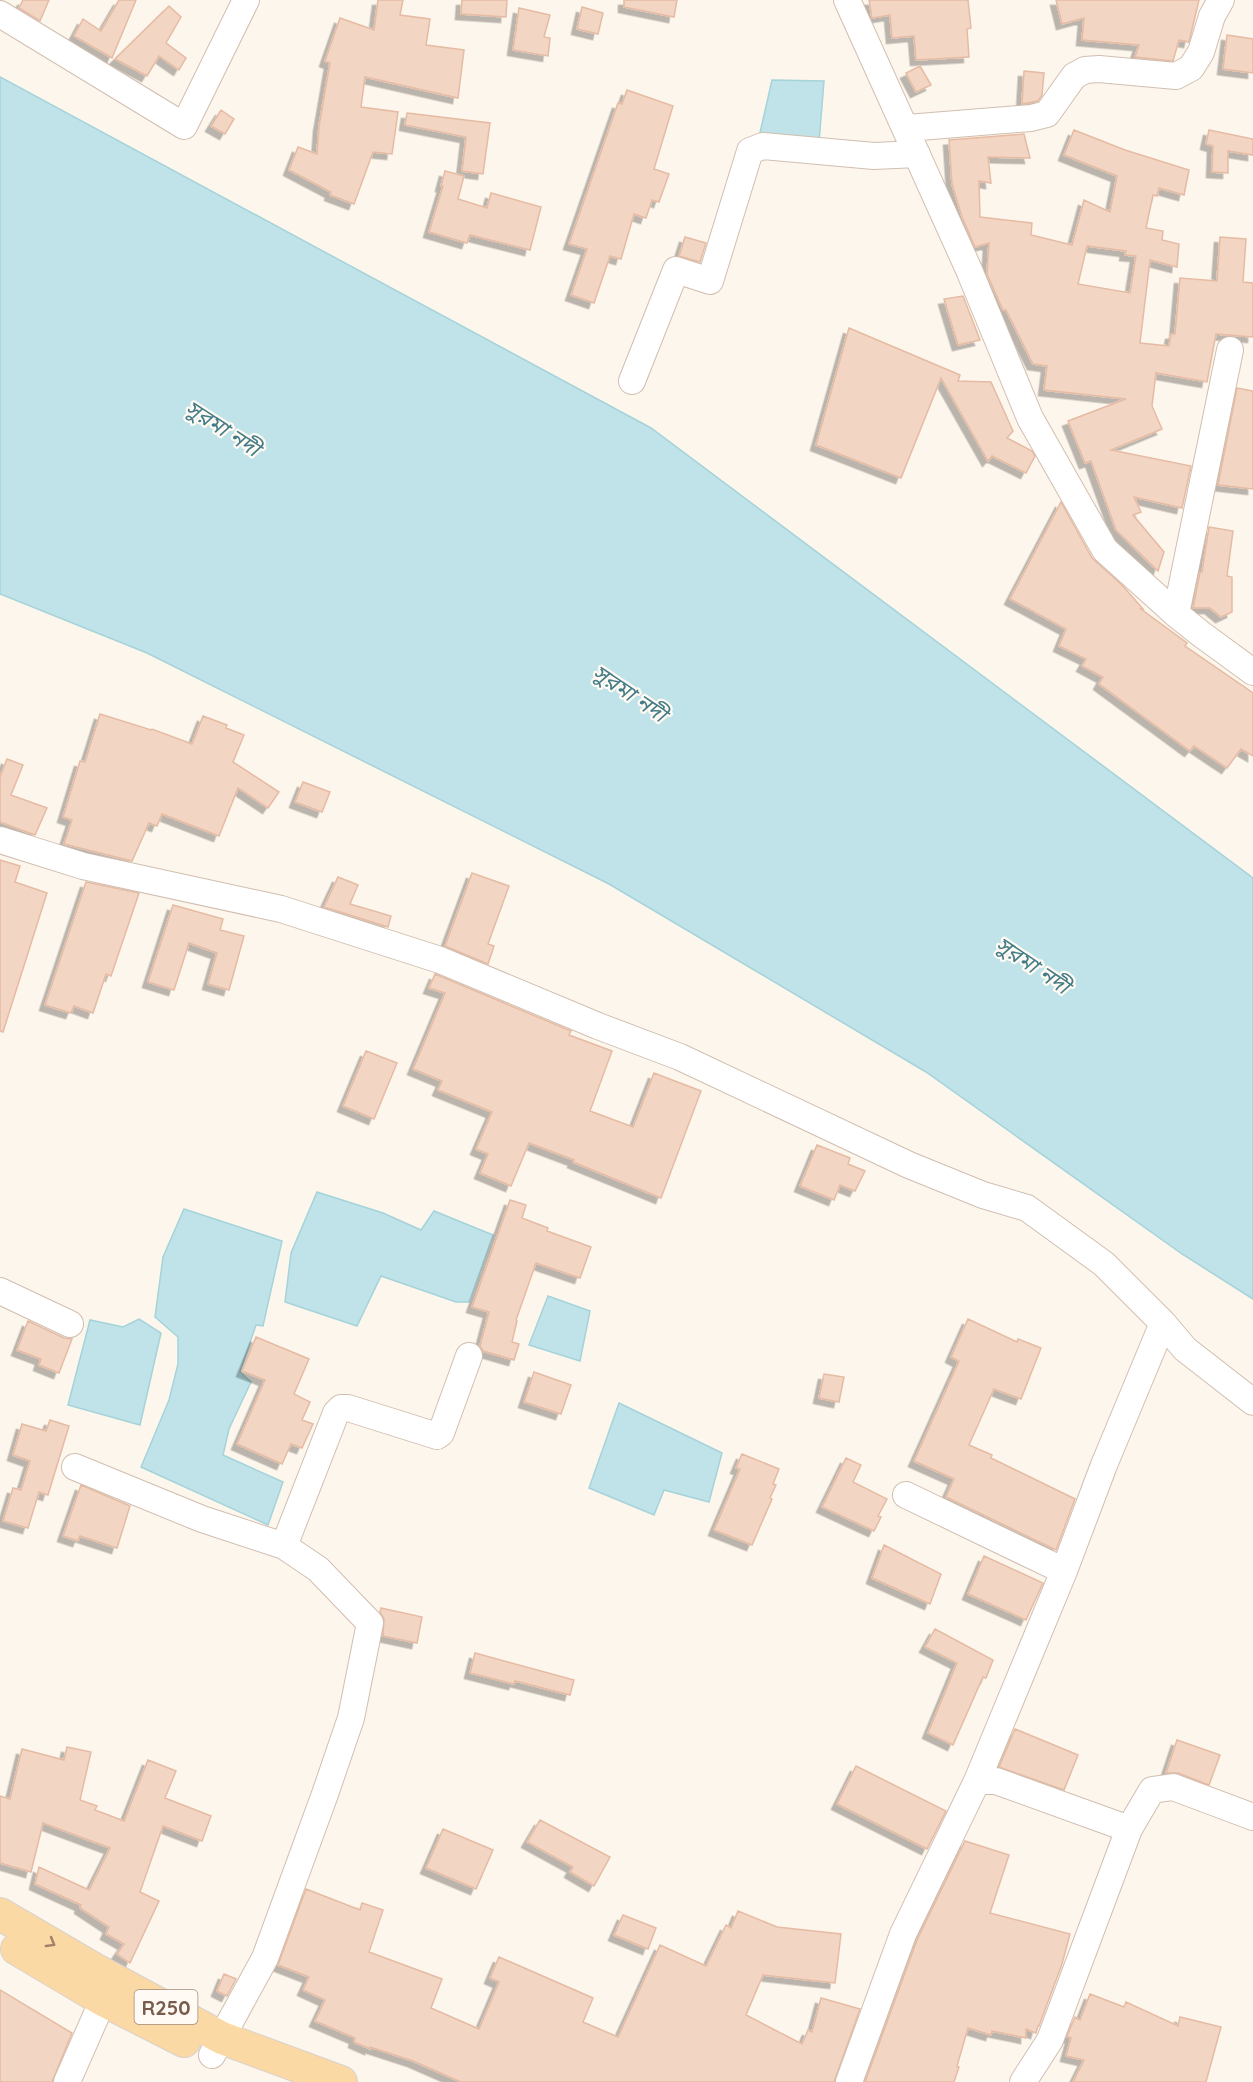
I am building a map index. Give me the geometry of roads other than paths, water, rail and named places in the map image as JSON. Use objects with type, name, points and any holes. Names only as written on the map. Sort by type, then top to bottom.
[{"type":"main road","name":"R250","points":[[0,1914],[94,1969],[217,2046],[284,2082]]},
{"type":"main road","name":"R250","points":[[0,1939],[103,2000],[217,2046],[341,2082]]},
{"type":"street","points":[[0,14],[184,126],[246,0]]},
{"type":"street","points":[[847,0],[907,128],[1030,418],[1105,550],[1176,614],[1253,672]]},
{"type":"street","points":[[907,128],[1021,119],[1047,114],[1074,76],[1085,70],[1099,69],[1176,76],[1191,68],[1201,52],[1212,16],[1221,0]]},
{"type":"street","points":[[632,381],[676,270],[710,280],[750,151],[763,146],[874,156],[917,154]]},
{"type":"street","points":[[1176,614],[1230,350]]},
{"type":"street","points":[[0,840],[83,866],[281,909],[440,960],[598,1026],[681,1057],[909,1166],[983,1195],[1027,1208],[1104,1264],[1163,1323],[1185,1349],[1253,1402]]},
{"type":"street","points":[[0,1291],[70,1324]]},
{"type":"street","points":[[849,2082],[903,1934],[976,1781],[1064,1571],[1104,1465],[1163,1323]]},
{"type":"street","points":[[284,1546],[336,1413],[341,1408],[348,1408],[437,1436],[441,1433],[469,1356]]},
{"type":"street","points":[[75,1467],[202,1519],[284,1546],[318,1569],[370,1623],[351,1718],[325,1794],[265,1958],[217,2046]]},
{"type":"street","points":[[906,1495],[1064,1571]]},
{"type":"street","points":[[976,1781],[996,1781],[1129,1829]]},
{"type":"street","points":[[1023,2082],[1050,2040],[1129,1829],[1152,1790],[1173,1788],[1253,1817]]},
{"type":"street","points":[[67,2082],[103,2000]]},
{"type":"water","name":"সুরমা নদী","points":[[0,77],[651,428],[1253,878],[1253,1299],[1182,1254],[926,1072],[609,884],[147,653],[0,594]]},
{"type":"water","points":[[772,80],[824,81],[819,142],[759,137]]},
{"type":"water","points":[[317,1192],[383,1213],[421,1230],[434,1211],[493,1235],[469,1302],[456,1302],[381,1276],[357,1326],[285,1302],[291,1253]]},
{"type":"water","points":[[184,1209],[282,1241],[263,1326],[256,1325],[240,1372],[251,1382],[229,1429],[223,1455],[283,1482],[268,1525],[141,1467],[169,1400],[178,1364],[178,1337],[155,1317],[163,1257]]},
{"type":"water","points":[[548,1296],[590,1311],[580,1361],[529,1345]]},
{"type":"water","points":[[139,1319],[161,1333],[140,1425],[68,1405],[90,1320],[123,1327]]},
{"type":"water","points":[[619,1403],[722,1453],[709,1502],[664,1490],[654,1515],[589,1488]]}]
